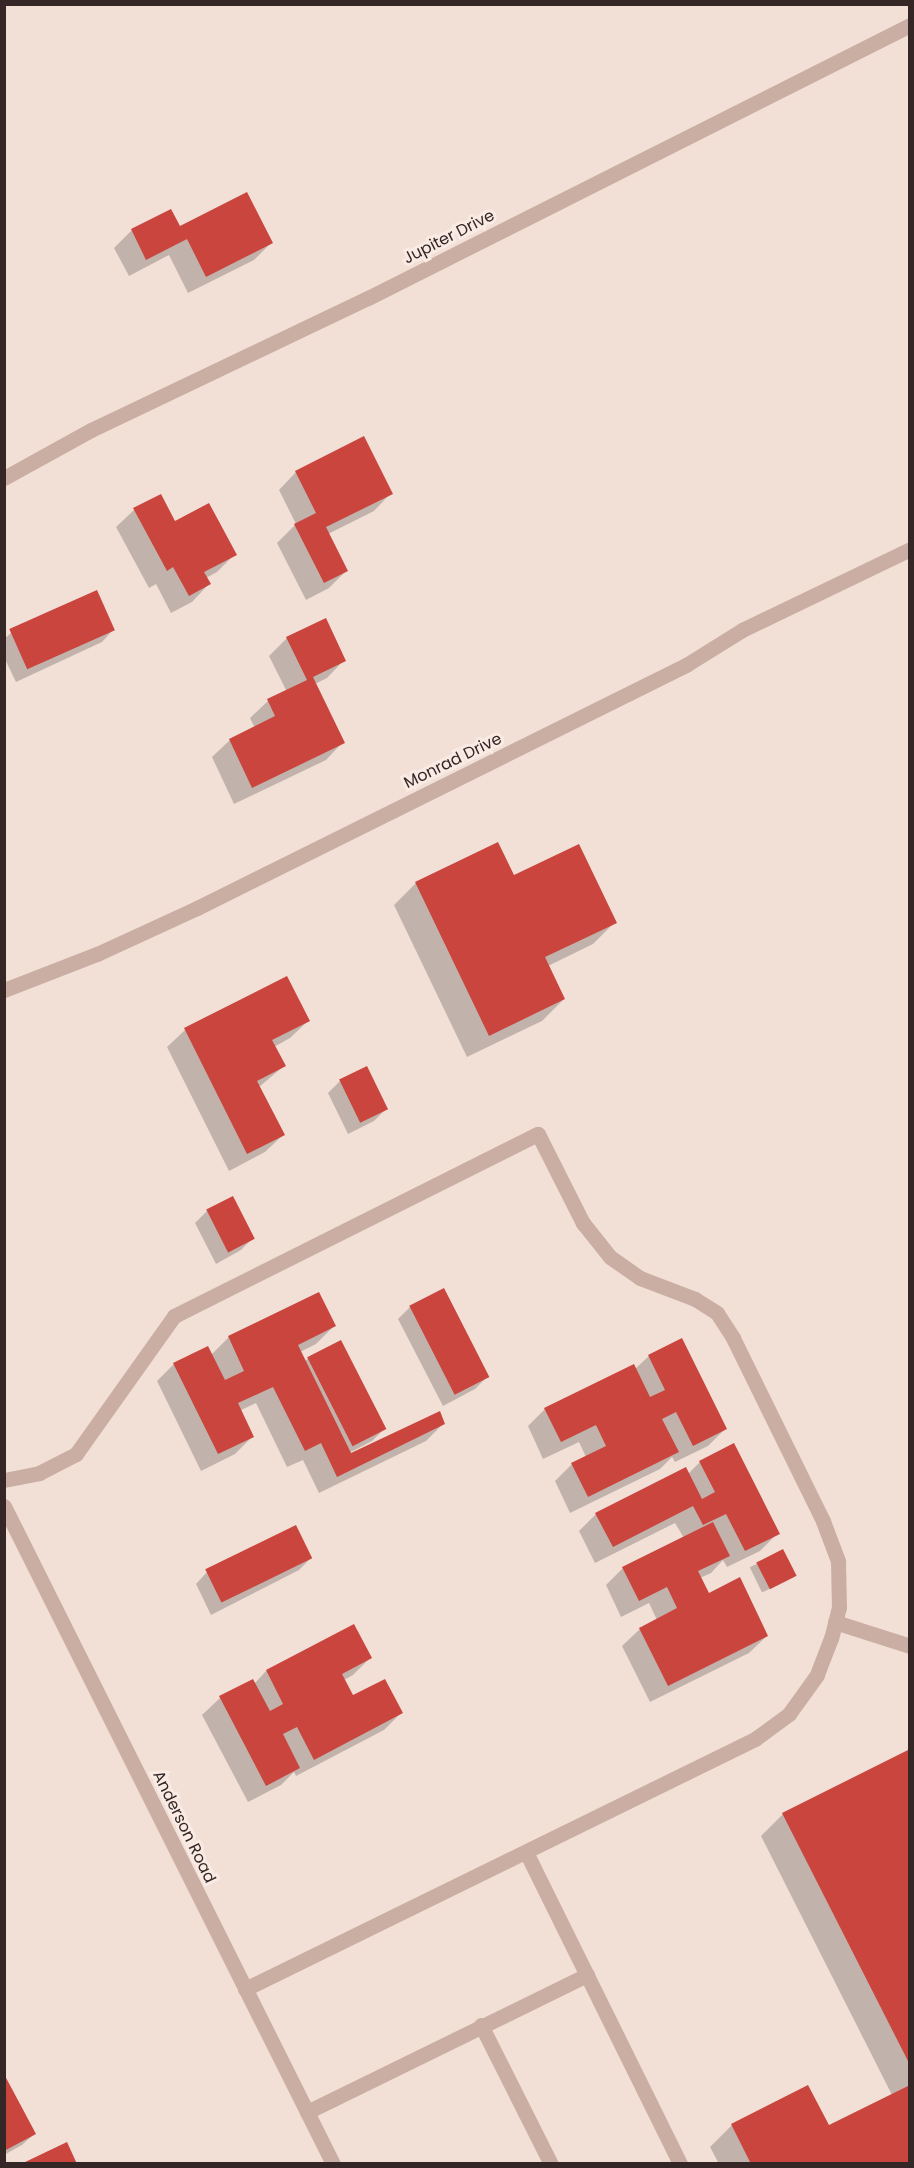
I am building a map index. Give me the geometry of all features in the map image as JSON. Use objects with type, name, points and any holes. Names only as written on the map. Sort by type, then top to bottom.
[{"type":"street","name":"Jupiter Drive","points":[[4,478],[91,430],[368,298],[909,25]]},
{"type":"street","name":"Monrad Drive","points":[[4,990],[97,954],[197,908],[686,665],[742,630],[909,549]]},
{"type":"street","points":[[4,1480],[39,1473],[76,1454],[174,1316],[538,1134],[583,1223],[610,1257],[640,1278],[695,1299],[717,1313],[733,1338],[823,1521],[838,1561],[839,1606],[817,1675],[789,1714],[755,1740],[245,1989]]},
{"type":"street","name":"Anderson Road","points":[[4,1506],[333,2163]]},
{"type":"street","points":[[835,1622],[909,1646]]},
{"type":"street","points":[[526,1852],[680,2163]]},
{"type":"street","points":[[307,2112],[587,1975]]},
{"type":"street","points":[[481,2025],[552,2163]]},
{"type":"building","points":[[247,192],[273,243],[206,277],[187,239],[146,260],[131,229],[171,209],[180,226]]},
{"type":"building","points":[[364,436],[393,494],[326,527],[348,571],[324,583],[294,524],[316,513],[295,471]]},
{"type":"building","points":[[161,494],[175,521],[209,503],[237,555],[204,572],[211,584],[189,596],[173,567],[167,571],[133,508]]},
{"type":"building","points":[[97,590],[115,630],[27,669],[9,629]]},
{"type":"building","points":[[326,618],[346,661],[313,677],[345,743],[252,788],[229,739],[275,716],[267,699],[307,680],[286,637]]},
{"type":"building","points":[[498,842],[514,875],[579,844],[617,923],[545,957],[565,999],[489,1036],[415,882]]},
{"type":"building","points":[[287,976],[310,1021],[272,1040],[286,1066],[257,1081],[285,1135],[247,1154],[184,1028]]},
{"type":"building","points":[[367,1066],[388,1109],[360,1123],[339,1080]]},
{"type":"building","points":[[233,1196],[255,1239],[228,1252],[206,1210]]},
{"type":"building","points":[[444,1288],[489,1377],[455,1395],[409,1306]]},
{"type":"building","points":[[319,1292],[336,1326],[298,1345],[351,1453],[440,1411],[445,1424],[337,1477],[321,1443],[305,1451],[273,1387],[238,1403],[254,1437],[218,1454],[173,1363],[208,1346],[225,1380],[244,1371],[228,1336]]},
{"type":"building","points":[[682,1338],[727,1429],[693,1446],[676,1412],[662,1419],[679,1452],[588,1497],[571,1463],[606,1446],[596,1425],[561,1442],[544,1408],[634,1364],[650,1397],[665,1390],[648,1355]]},
{"type":"building","points":[[341,1340],[386,1429],[353,1446],[307,1357]]},
{"type":"building","points":[[734,1443],[780,1534],[745,1551],[726,1514],[703,1525],[693,1506],[613,1547],[595,1513],[686,1467],[702,1499],[715,1492],[699,1461]]},
{"type":"building","points":[[713,1522],[730,1556],[698,1571],[709,1593],[740,1577],[768,1636],[668,1686],[639,1628],[677,1608],[667,1587],[639,1601],[622,1567]]},
{"type":"building","points":[[296,1525],[312,1558],[221,1603],[205,1569]]},
{"type":"building","points":[[783,1549],[797,1576],[770,1589],[756,1563]]},
{"type":"building","points":[[354,1624],[372,1658],[342,1674],[353,1695],[385,1679],[403,1713],[314,1760],[297,1727],[283,1734],[300,1768],[266,1786],[219,1696],[253,1679],[270,1711],[283,1704],[266,1670]]},
{"type":"building","points":[[910,1749],[910,2065],[782,1813]]},
{"type":"building","points":[[4,2074],[36,2134],[4,2151]]},
{"type":"building","points":[[808,2085],[829,2125],[910,2085],[910,2164],[751,2164],[731,2124]]},
{"type":"building","points":[[67,2142],[77,2164],[21,2164]]}]
